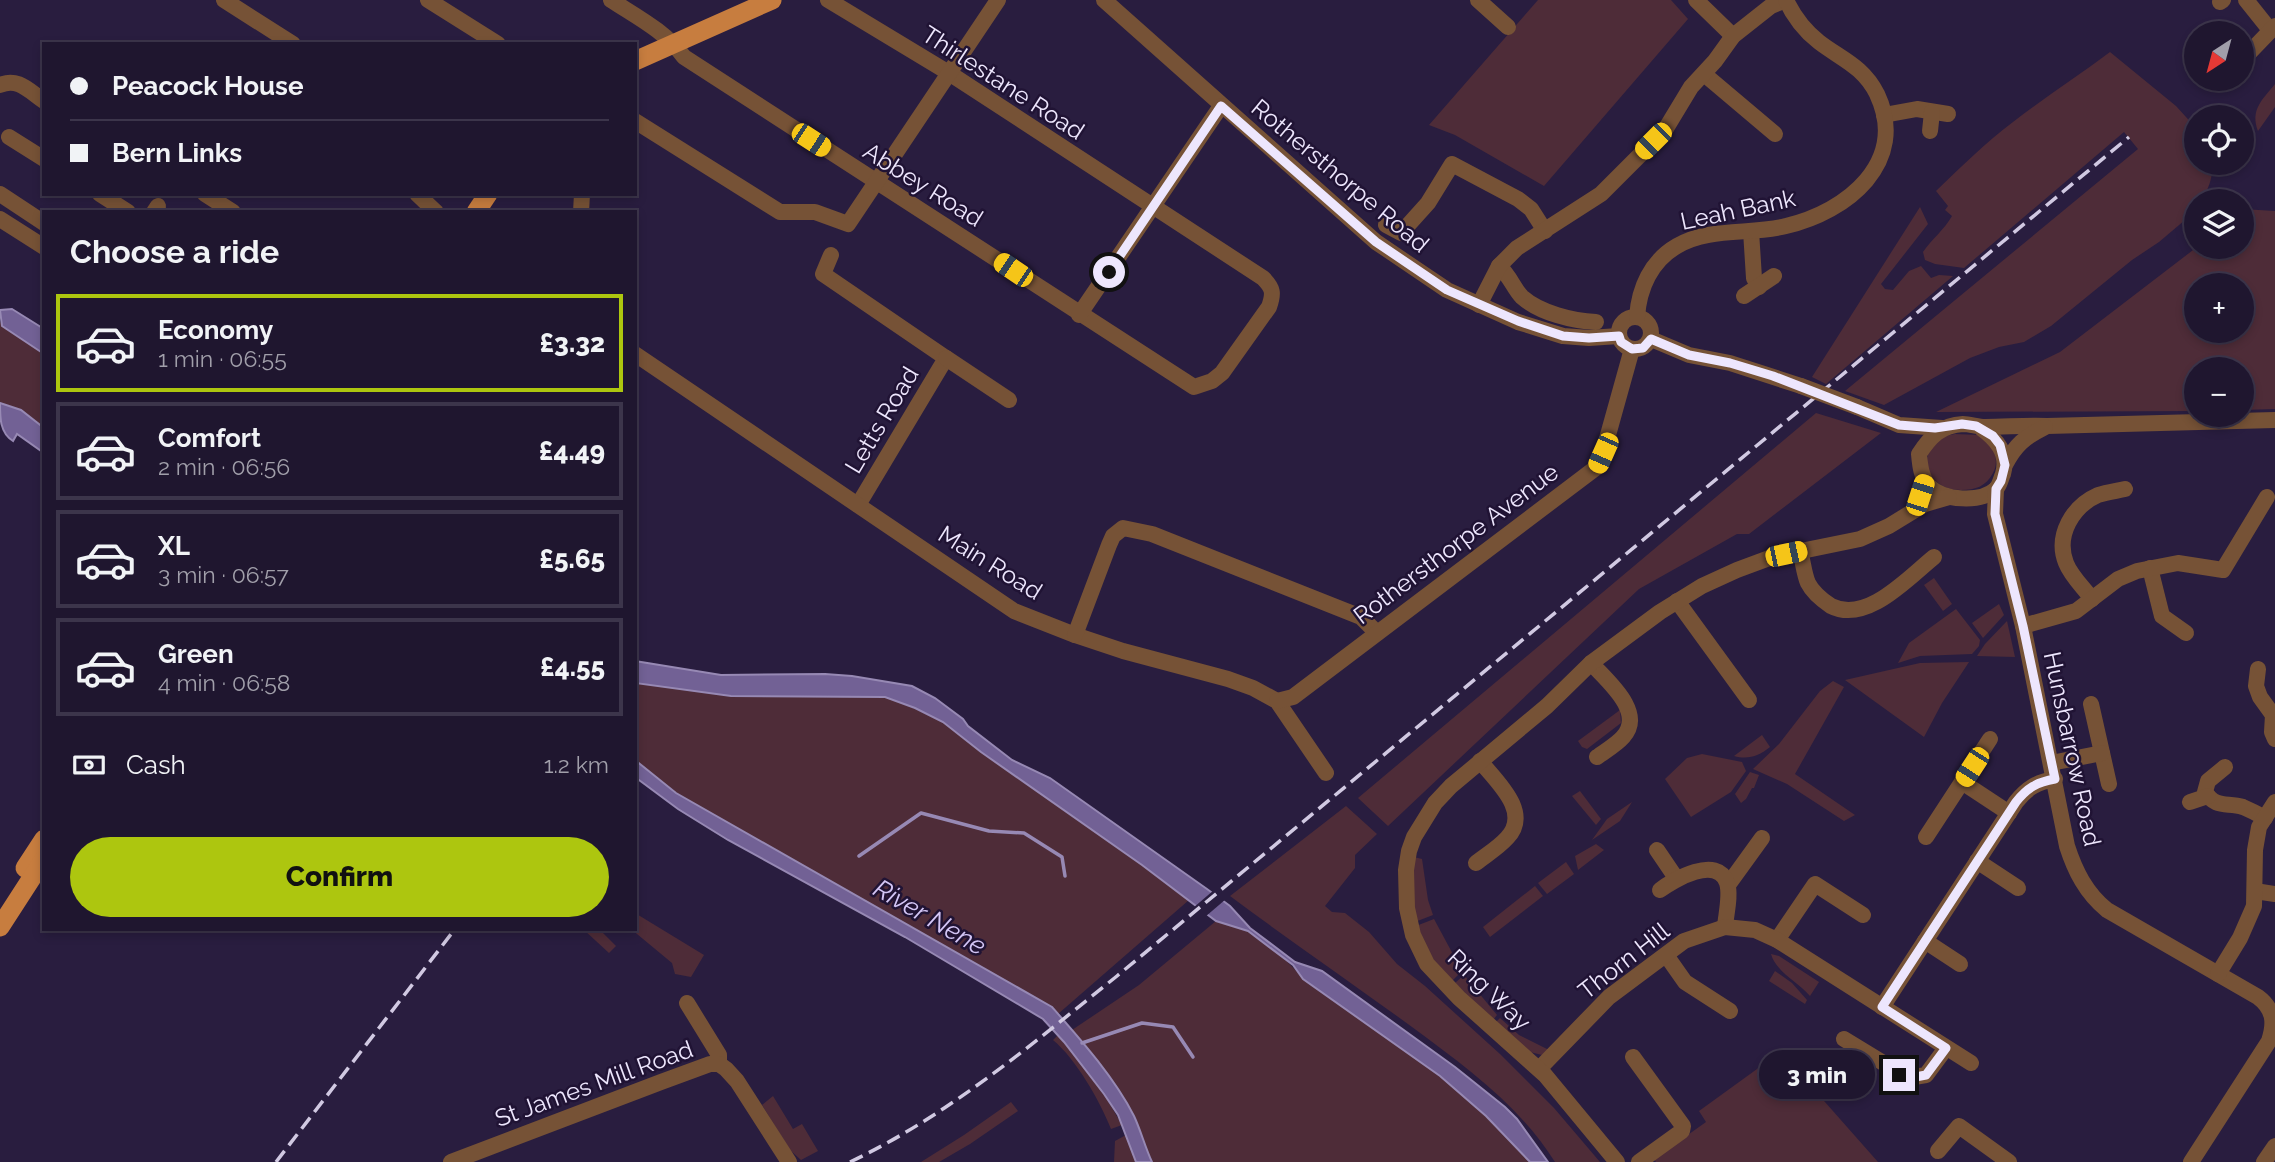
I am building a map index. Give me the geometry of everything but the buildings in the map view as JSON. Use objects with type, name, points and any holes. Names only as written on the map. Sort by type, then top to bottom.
[{"type":"main road","points":[[637,60],[772,0]]},
{"type":"main road","points":[[637,54],[675,45]]},
{"type":"main road","points":[[0,903],[42,842]]},
{"type":"main road","points":[[0,927],[42,862]]},
{"type":"street","points":[[224,0],[290,42]]},
{"type":"street","points":[[428,0],[495,42]]},
{"type":"street","name":"Abbey Road","points":[[611,0],[659,31],[684,57],[972,242],[1079,315]]},
{"type":"street","name":"Thirlestane Road","points":[[828,0],[949,73],[1263,278],[1272,287],[1273,295],[1269,307],[1222,373],[1212,381],[1194,387],[1079,315]]},
{"type":"street","points":[[637,122],[780,212],[815,212],[848,224],[998,0]]},
{"type":"street","name":"Rothersthorpe Road","points":[[1104,0],[1376,242],[1447,290],[1479,306],[1563,336],[1619,336]]},
{"type":"street","points":[[1478,0],[1508,27]]},
{"type":"street","points":[[1696,0],[1733,36]]},
{"type":"street","points":[[1479,306],[1499,266],[1517,248],[1601,194],[1622,175],[1665,130],[1691,87],[1733,36],[1770,6],[1786,0]]},
{"type":"street","name":"Leah Bank","points":[[1637,317],[1641,289],[1648,274],[1657,262],[1677,246],[1699,237],[1786,227],[1808,220],[1850,196],[1877,169],[1886,136],[1884,115],[1877,94],[1854,65],[1819,42],[1799,21],[1786,0]]},
{"type":"street","points":[[2246,0],[2273,28],[2254,48]]},
{"type":"street","points":[[1704,74],[1775,134]]},
{"type":"street","points":[[0,85],[9,81],[17,82],[42,100]]},
{"type":"street","points":[[1079,315],[1221,106]]},
{"type":"street","points":[[1884,115],[1917,109],[1940,113],[1930,131]]},
{"type":"street","points":[[9,137],[42,158]]},
{"type":"street","points":[[1386,225],[1407,238],[1452,164],[1518,199],[1531,209],[1545,231]]},
{"type":"street","points":[[0,194],[42,222]]},
{"type":"street","points":[[103,196],[125,210]]},
{"type":"street","points":[[208,196],[230,210]]},
{"type":"street","points":[[419,196],[434,210]]},
{"type":"street","points":[[0,219],[42,246]]},
{"type":"street","points":[[1751,231],[1754,278],[1759,287]]},
{"type":"street","name":"Letts Road","points":[[831,255],[823,274],[1009,400]]},
{"type":"street","points":[[1499,266],[1509,275],[1522,297],[1534,304],[1575,321],[1596,322]]},
{"type":"street","points":[[1744,296],[1774,276]]},
{"type":"street","points":[[1637,317],[1651,327],[1651,339],[1643,348],[1632,349],[1621,342],[1619,336],[1623,322],[1637,317]]},
{"type":"street","points":[[1651,339],[1689,355],[1730,363],[1801,386],[1899,425],[1942,428],[1962,424],[1981,428],[2012,425],[2275,420]]},
{"type":"street","name":"Rothersthorpe Avenue","points":[[1277,701],[1293,697],[1597,467],[1632,349]]},
{"type":"street","name":"Main Road","points":[[637,355],[1014,611],[1123,651],[1228,679],[1277,701],[1326,773]]},
{"type":"street","name":"Letts Road","points":[[858,505],[946,358]]},
{"type":"street","points":[[1899,425],[1915,443],[1929,485],[1949,497],[1976,497],[1996,489],[2013,449],[2025,437],[2047,426]]},
{"type":"street","points":[[1919,454],[1933,434],[1942,428]]},
{"type":"street","points":[[1981,428],[2000,445],[2005,465]]},
{"type":"street","points":[[1907,514],[1920,495],[1925,479]]},
{"type":"street","name":"Hunsbarrow Road","points":[[1996,489],[1995,514],[2023,626],[2067,846],[2073,864],[2088,891],[2120,919],[2267,1004],[2274,1017],[2269,1041],[2191,1162]]},
{"type":"street","points":[[2092,598],[2066,563],[2064,535],[2068,522],[2087,501],[2100,494],[2125,489]]},
{"type":"street","name":"Ring Way","points":[[1617,1162],[1573,1106],[1539,1069],[1442,982],[1427,964],[1413,936],[1407,908],[1406,870],[1414,837],[1435,803],[1480,761],[1547,706],[1591,663],[1677,601],[1702,586],[1772,557],[1860,540],[1925,504],[1949,497]]},
{"type":"street","points":[[1976,497],[1995,514]]},
{"type":"street","points":[[2023,626],[2076,611],[2118,579],[2150,568],[2178,564],[2223,570],[2267,497]]},
{"type":"street","points":[[1075,635],[1113,536],[1123,528],[1152,534],[1361,617],[1377,632]]},
{"type":"street","points":[[1800,551],[1807,582],[1814,592],[1837,608],[1855,611],[1879,601],[1934,557]]},
{"type":"street","points":[[2150,568],[2162,616],[2186,633]]},
{"type":"street","points":[[1677,601],[1748,691]]},
{"type":"street","points":[[1591,663],[1624,700],[1629,708],[1630,718],[1624,737],[1597,757]]},
{"type":"street","points":[[2258,669],[2256,686],[2273,715],[2272,732],[2275,739]]},
{"type":"street","points":[[2091,704],[2109,785]]},
{"type":"street","points":[[1919,816],[1930,831],[1962,782],[1980,745]]},
{"type":"street","points":[[1882,1007],[2023,793],[2053,771],[2102,753]]},
{"type":"street","points":[[1480,761],[1507,794],[1516,813],[1512,833],[1505,841],[1481,852]]},
{"type":"street","points":[[2225,766],[2208,781],[2205,792],[2210,799],[2225,806],[2234,804],[2247,808],[2265,818]]},
{"type":"street","points":[[1962,782],[2008,813]]},
{"type":"street","points":[[2190,802],[2208,796]]},
{"type":"street","points":[[2218,974],[2240,938],[2254,906],[2255,850],[2259,827],[2275,802]]},
{"type":"street","points":[[1728,885],[1761,847]]},
{"type":"street","points":[[1657,850],[1676,878]]},
{"type":"street","points":[[1977,861],[2018,888]]},
{"type":"street","points":[[1660,890],[1676,878],[1706,870],[1718,873],[1725,878],[1728,885],[1724,927]]},
{"type":"street","points":[[1777,940],[1815,884],[1863,915]]},
{"type":"street","points":[[2255,891],[2275,894]]},
{"type":"street","name":"Thorn Hill","points":[[1539,1069],[1609,997],[1694,936],[1724,927],[1755,930],[1777,940],[1971,1063]]},
{"type":"street","points":[[1925,941],[1960,964]]},
{"type":"street","points":[[1666,955],[1685,982],[1730,1011]]},
{"type":"street","points":[[687,1003],[719,1055],[719,1064]]},
{"type":"street","points":[[1844,1039],[1908,1078],[1926,1075],[1946,1048]]},
{"type":"street","points":[[1633,1057],[1680,1119],[1682,1131]]},
{"type":"street","name":"St James Mill Road","points":[[451,1162],[710,1064],[719,1064],[737,1082],[789,1162]]},
{"type":"street","points":[[1639,1162],[1696,1120]]},
{"type":"street","points":[[1938,1151],[1959,1126],[2009,1162]]},
{"type":"street","points":[[2265,1162],[2275,1146]]},
{"type":"shaded area","points":[[1538,0],[1671,0],[1688,19],[1544,186],[1455,135],[1429,125]]},
{"type":"shaded area","points":[[2110,52],[2184,115],[2184,175],[2212,175],[2207,189],[2184,189],[2184,221],[2051,326],[2024,342],[1999,347],[1970,358],[1884,405],[1845,391],[2138,149],[2124,132],[1964,268],[1925,260],[1923,252],[1952,216],[1945,210],[1948,206],[1936,191],[1973,155],[2037,104]]},
{"type":"shaded area","points":[[2275,84],[2275,107],[2258,131],[2256,111]]},
{"type":"shaded area","points":[[1920,207],[1928,224],[1881,284],[1885,289],[1893,290],[1909,271],[1921,266],[1931,278],[1939,275],[1953,276],[1826,384],[1812,377]]},
{"type":"shaded area","points":[[2254,210],[2275,211],[2275,409],[2254,410],[2254,357],[2184,357],[2184,411],[1936,412],[2060,352],[2184,257],[2254,259]]},
{"type":"shaded area","points":[[12,309],[42,328],[42,353],[2,326],[0,310]]},
{"type":"shaded area","points":[[0,321],[2,326],[42,353],[42,426],[21,410],[0,403]]},
{"type":"shaded area","points":[[0,403],[21,410],[42,426],[42,452],[17,434],[13,441],[9,438],[5,434]]},
{"type":"shaded area","points":[[1816,413],[1881,433],[1749,534],[1737,534],[1639,589],[1388,826],[1358,798]]},
{"type":"shaded area","points":[[1955,434],[1980,435],[1994,452],[1996,462],[1993,473],[1976,488],[1947,488],[1930,474],[1928,454],[1933,445],[1942,438]]},
{"type":"shaded area","points":[[1934,578],[1952,604],[1943,611],[1924,585]]},
{"type":"shaded area","points":[[1999,604],[2004,615],[1983,638],[1972,623]]},
{"type":"shaded area","points":[[1956,609],[1980,640],[1979,646],[1972,654],[1920,656],[1898,663],[1909,643]]},
{"type":"shaded area","points":[[2007,621],[2015,657],[1977,656],[1985,644]]},
{"type":"shaded area","points":[[637,661],[721,675],[852,676],[912,686],[935,698],[1012,760],[1050,778],[1207,889],[1230,906],[1250,928],[1295,962],[1322,971],[1455,1067],[1517,1119],[1548,1162],[1530,1162],[1486,1116],[1440,1076],[1303,979],[1293,965],[1248,931],[1216,921],[943,722],[885,697],[731,696],[637,683]]},
{"type":"shaded area","points":[[1969,662],[1924,737],[1845,680],[1920,663]]},
{"type":"shaded area","points":[[1833,681],[1844,687],[1795,774],[1855,815],[1844,821],[1787,784],[1753,769],[1779,744],[1820,691]]},
{"type":"shaded area","points":[[637,683],[731,696],[885,697],[943,722],[1189,900],[1058,1014],[1052,1007],[676,793],[637,762]]},
{"type":"shaded area","points":[[1620,710],[1621,723],[1587,749],[1582,747],[1578,741]]},
{"type":"shaded area","points":[[1762,735],[1770,747],[1766,750],[1749,757],[1734,756]]},
{"type":"shaded area","points":[[1702,754],[1742,762],[1746,771],[1731,792],[1691,817],[1665,779],[1687,758]]},
{"type":"shaded area","points":[[637,762],[676,793],[1052,1007],[1117,1087],[1134,1116],[1152,1162],[1136,1162],[1118,1115],[1064,1042],[1043,1019],[905,937],[728,840],[678,809],[637,778]]},
{"type":"shaded area","points":[[1750,772],[1759,775],[1754,788],[1741,803],[1735,794]]},
{"type":"shaded area","points":[[1580,791],[1601,819],[1596,825],[1572,796]]},
{"type":"shaded area","points":[[1632,802],[1620,821],[1592,840],[1607,819]]},
{"type":"shaded area","points":[[1346,806],[1377,834],[1355,855],[1355,868],[1325,906],[1332,912],[1345,913],[1369,932],[1397,964],[1500,1054],[1554,1108],[1600,1162],[1555,1162],[1525,1122],[1471,1072],[1230,896]]},
{"type":"shaded area","points":[[1596,844],[1604,850],[1578,870],[1575,856]]},
{"type":"shaded area","points":[[1414,857],[1422,859],[1433,915],[1415,922],[1412,894]]},
{"type":"shaded area","points":[[1566,862],[1574,874],[1547,894],[1538,883]]},
{"type":"shaded area","points":[[1535,886],[1543,896],[1490,937],[1483,927]]},
{"type":"shaded area","points":[[637,914],[704,955],[691,977],[675,974],[672,963],[633,931],[637,931]]},
{"type":"shaded area","points":[[1434,919],[1462,971],[1450,983],[1437,968],[1416,926]]},
{"type":"shaded area","points":[[1216,921],[1260,938],[1304,979],[1440,1076],[1486,1116],[1530,1162],[1144,1162],[1114,1092],[1094,1057],[1072,1030],[1139,985]]},
{"type":"shaded area","points":[[585,931],[601,931],[616,946],[609,953]]},
{"type":"shaded area","points":[[1771,954],[1779,956],[1819,982],[1810,996],[1782,972]]},
{"type":"shaded area","points":[[1775,971],[1792,983],[1807,1000],[1805,1004],[1769,981]]},
{"type":"shaded area","points":[[1464,975],[1497,1015],[1493,1020],[1455,983]]},
{"type":"shaded area","points":[[1500,1018],[1519,1035],[1549,1050],[1542,1055],[1530,1052],[1496,1022]]},
{"type":"shaded area","points":[[1058,1035],[1104,1094],[1122,1125],[1111,1129],[1086,1081],[1053,1040]]},
{"type":"shaded area","points":[[1782,1049],[1802,1076],[1878,1162],[1656,1162],[1654,1159],[1706,1122],[1699,1111]]},
{"type":"shaded area","points":[[773,1096],[793,1129],[802,1124],[818,1151],[801,1160],[790,1150],[762,1105]]},
{"type":"shaded area","points":[[1011,1102],[1018,1111],[970,1144],[939,1162],[921,1162],[964,1135]]},
{"type":"shaded area","points":[[1126,1135],[1136,1162],[1114,1162],[1115,1141]]},
{"type":"pier","points":[[1214,890],[1226,899],[1205,917],[1193,908]]},
{"type":"waterway","points":[[859,856],[921,813],[989,831],[1024,833],[1062,857],[1065,876]]},
{"type":"waterway","points":[[1082,1043],[1142,1023],[1173,1027],[1193,1057]]},
{"type":"railway","points":[[850,1162],[922,1123],[956,1100],[1117,976],[2129,137]]},
{"type":"railway","points":[[276,1162],[453,931]]},
{"type":"route","points":[[1109,272],[1221,106],[1376,242],[1447,290],[1479,306],[1563,336],[1619,336],[1621,342],[1632,349],[1643,348],[1651,339],[1689,355],[1730,363],[1773,376],[1899,425],[1942,428],[1962,424],[1976,426],[1993,436],[2000,445],[2005,465],[1996,489],[1995,514],[2023,626],[2055,779],[2041,781],[2032,786],[2016,802],[1882,1007],[1946,1048],[1926,1075],[1919,1078],[1899,1075]]},
{"type":"water label","name":"River Nene","points":[[930,917]]}]
